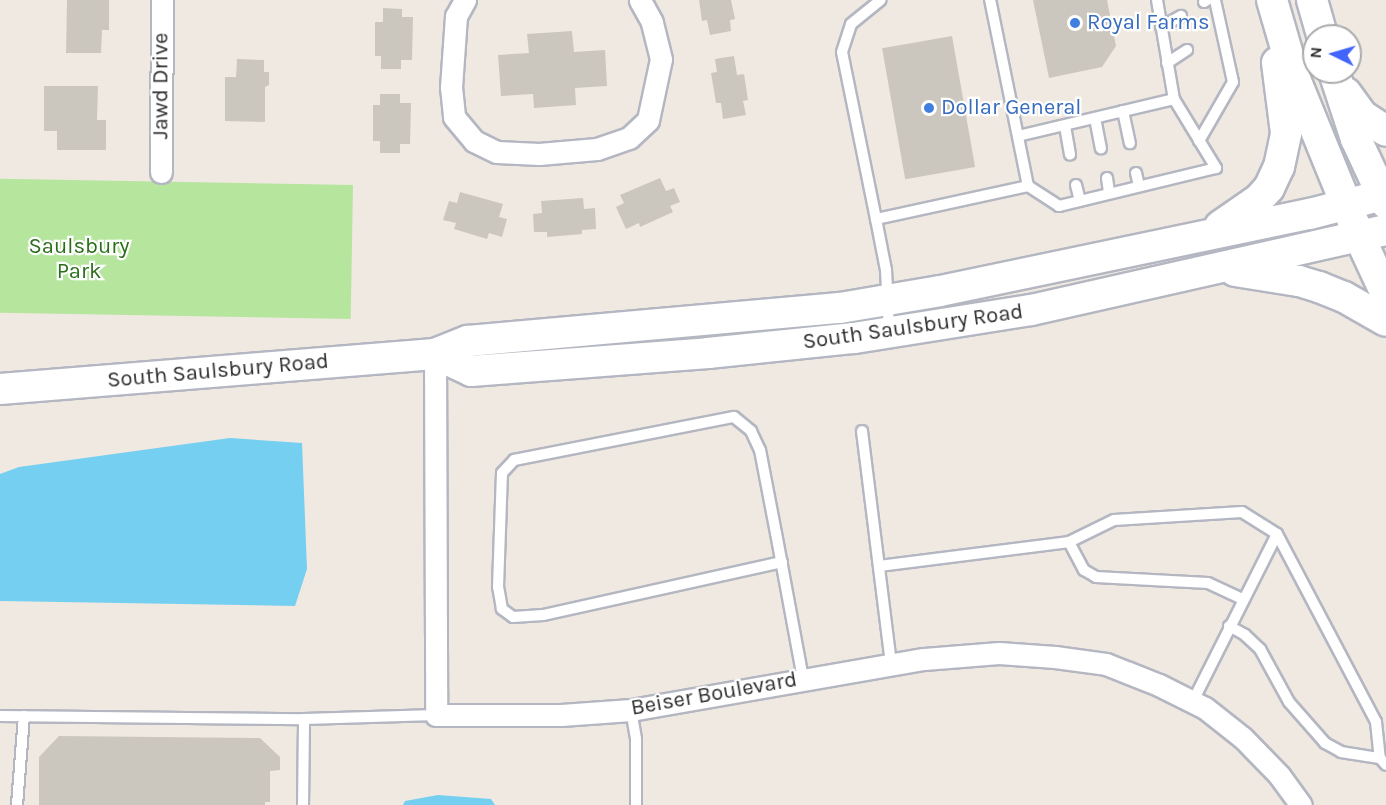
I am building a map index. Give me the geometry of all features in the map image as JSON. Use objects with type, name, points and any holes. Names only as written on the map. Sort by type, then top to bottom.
[{"type":"main road","points":[[1271,0],[1295,79],[1346,205],[1373,234],[1386,294]]},
{"type":"main road","points":[[1201,236],[1233,219],[1259,199],[1269,188],[1284,151],[1286,133],[1271,0]]},
{"type":"main road","points":[[1311,0],[1318,24]]},
{"type":"main road","points":[[1338,84],[1356,139],[1385,198]]},
{"type":"main road","points":[[1341,84],[1352,104],[1363,116],[1386,131]]},
{"type":"main road","name":"South Saulsbury Road","points":[[0,389],[435,354],[468,340],[840,308],[1385,198]]},
{"type":"main road","name":"South Saulsbury Road","points":[[435,354],[471,371],[708,353],[890,333],[1031,309],[1373,234]]},
{"type":"main road","points":[[1220,269],[1299,281],[1320,287],[1344,297],[1386,321]]},
{"type":"street","name":"Jawd Drive","points":[[161,172],[162,0]]},
{"type":"street","points":[[465,0],[456,16],[451,87],[454,117],[474,141],[497,152],[539,154],[597,149],[629,138],[648,120],[661,59],[652,22],[640,0]]},
{"type":"street","points":[[435,354],[435,715]]},
{"type":"street","name":"Beiser Boulevard","points":[[435,715],[561,715],[632,710],[924,659],[999,653],[1055,657],[1106,664],[1193,701],[1243,738],[1279,775],[1301,805]]},
{"type":"lane","points":[[881,0],[851,24],[842,52],[886,270],[890,333]]},
{"type":"lane","points":[[990,0],[1028,186]]},
{"type":"lane","points":[[876,219],[1028,186],[1059,206],[1216,168],[1174,99],[1157,0]]},
{"type":"lane","points":[[1198,141],[1233,82],[1221,28],[1209,1]]},
{"type":"lane","points":[[1161,27],[1180,16]]},
{"type":"lane","points":[[1211,35],[1221,28]]},
{"type":"lane","points":[[1167,63],[1187,50]]},
{"type":"lane","points":[[1018,136],[1174,99]]},
{"type":"lane","points":[[1123,111],[1130,143]]},
{"type":"lane","points":[[1095,118],[1101,148]]},
{"type":"lane","points":[[1065,126],[1070,155]]},
{"type":"lane","points":[[1136,173],[1139,186]]},
{"type":"lane","points":[[1107,178],[1109,193]]},
{"type":"lane","points":[[1076,185],[1080,201]]},
{"type":"lane","points":[[782,562],[543,615],[513,617],[502,609],[498,587],[502,473],[514,460],[695,422],[734,417],[751,431],[760,450],[782,562],[803,679]]},
{"type":"lane","points":[[862,431],[891,665]]},
{"type":"lane","points":[[879,566],[1069,542],[1114,520],[1242,512],[1276,534],[1376,722],[1383,761],[1341,752],[1325,743],[1289,702],[1260,649],[1245,635],[1229,626]]},
{"type":"lane","points":[[1193,701],[1276,534]]},
{"type":"lane","points":[[1069,542],[1084,570],[1096,577],[1208,583],[1243,599]]},
{"type":"lane","points":[[632,710],[636,740],[636,805]]},
{"type":"lane","points":[[0,716],[304,719],[435,715]]},
{"type":"lane","points":[[17,805],[24,716]]},
{"type":"lane","points":[[303,805],[304,719]]},
{"type":"green space","name":"Saulsbury Park","points":[[0,179],[353,185],[351,319],[0,313]]},
{"type":"water","points":[[230,438],[302,443],[307,569],[295,606],[0,601],[0,474],[19,467]]},
{"type":"water","points":[[438,795],[491,799],[495,805],[403,805],[405,801]]},
{"type":"building","points":[[67,0],[109,0],[109,30],[102,30],[101,53],[66,53]]},
{"type":"building","points":[[699,0],[731,0],[735,19],[730,20],[731,31],[710,35],[707,20],[702,21]]},
{"type":"building","name":"Royal Farms","points":[[1033,0],[1107,0],[1116,46],[1102,67],[1049,78]]},
{"type":"building","points":[[383,8],[402,9],[402,17],[413,17],[412,60],[401,60],[401,69],[381,69],[381,56],[375,56],[375,22],[383,22]]},
{"type":"building","points":[[572,31],[574,52],[605,50],[607,86],[575,88],[576,105],[534,108],[533,94],[501,96],[498,55],[529,53],[527,34]]},
{"type":"building","name":"Dollar General","points":[[952,36],[975,167],[905,179],[882,48]]},
{"type":"building","points":[[734,56],[737,75],[744,74],[748,100],[743,101],[746,115],[723,119],[721,103],[716,103],[711,73],[717,72],[715,59]]},
{"type":"building","points":[[237,59],[264,60],[264,72],[269,72],[269,85],[265,87],[265,122],[225,121],[225,77],[236,77]]},
{"type":"building","points":[[44,86],[98,86],[97,120],[106,120],[106,150],[57,150],[57,131],[44,131]]},
{"type":"building","points":[[380,94],[400,94],[400,103],[411,103],[410,144],[400,144],[400,153],[380,153],[380,141],[373,141],[373,105],[380,105]]},
{"type":"building","points":[[660,178],[666,191],[674,188],[680,202],[670,206],[673,212],[640,227],[639,223],[626,229],[616,207],[624,203],[620,195]]},
{"type":"building","points":[[460,192],[503,204],[499,217],[507,219],[502,237],[489,233],[487,239],[454,229],[456,223],[443,220],[449,201],[457,203]]},
{"type":"building","points":[[583,198],[584,209],[595,208],[596,229],[582,230],[582,234],[547,237],[547,232],[534,232],[533,214],[542,213],[541,201]]},
{"type":"building","points":[[59,736],[260,738],[280,757],[280,770],[270,771],[270,802],[265,802],[265,805],[39,805],[39,757]]},
{"type":"place","name":"Royal Farms","points":[[1075,23]]},
{"type":"place","name":"Dollar General","points":[[929,108]]}]
